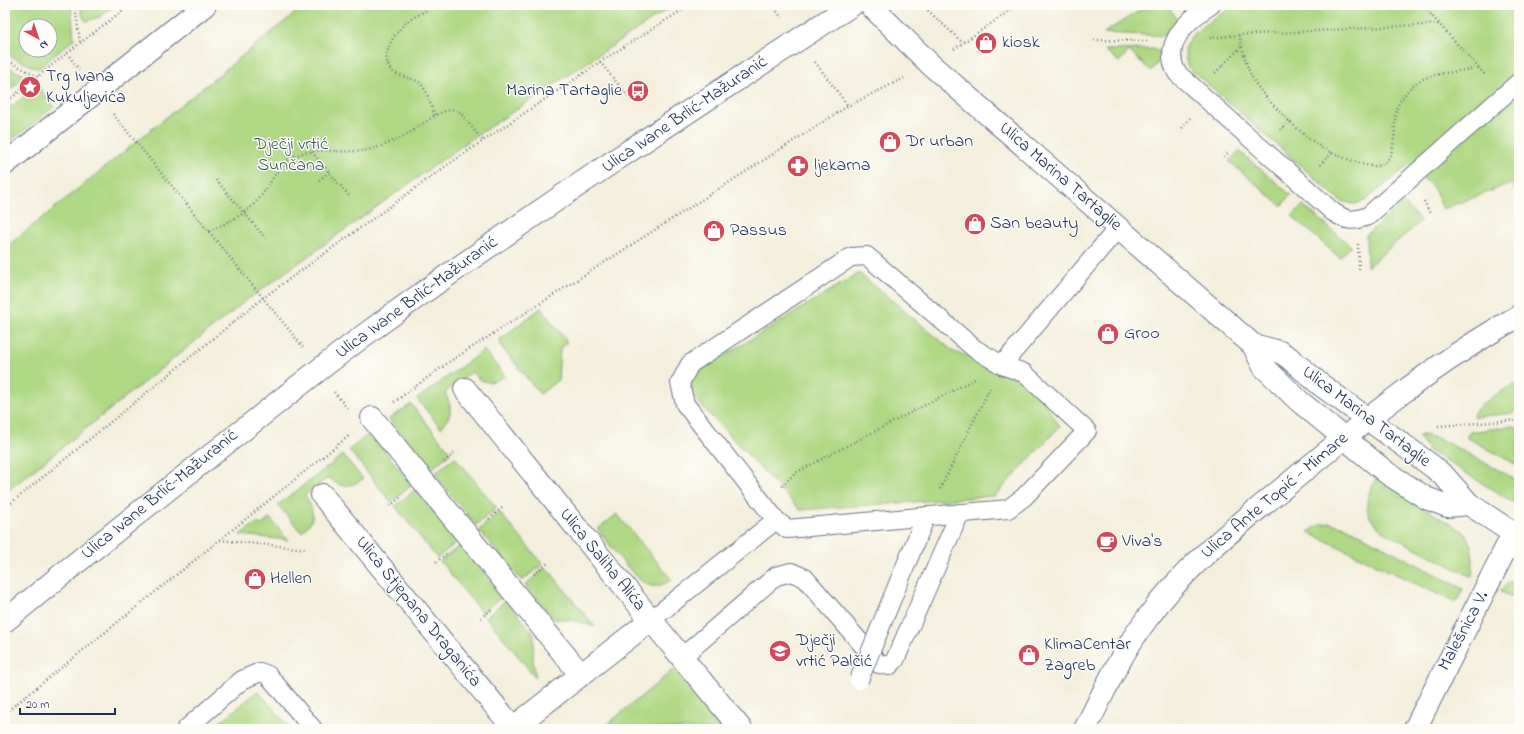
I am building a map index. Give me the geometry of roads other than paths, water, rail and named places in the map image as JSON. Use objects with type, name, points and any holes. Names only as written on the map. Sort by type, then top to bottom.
[{"type":"street","points":[[5,164],[205,5]]},
{"type":"street","name":"Ulica Ivane Brlić-Mažuranić","points":[[5,621],[115,530],[319,368],[384,320],[510,232],[696,107],[852,5]]},
{"type":"street","name":"Ulica Marina Tartaglie","points":[[870,5],[931,65],[1253,345],[1264,367],[1343,438],[1387,473],[1426,498],[1447,506],[1469,504]]},
{"type":"street","name":"Ulica Ante Topić - Mimare","points":[[1085,729],[1123,654],[1146,619],[1206,552],[1343,438],[1410,387],[1481,338],[1519,316]]},
{"type":"street","name":"Ulica Marina Tartaglie","points":[[1253,345],[1280,352],[1288,357],[1321,385],[1444,477],[1469,504],[1516,536]]},
{"type":"street","name":"Ulica Saliha Alića","points":[[465,390],[741,729]]},
{"type":"street","points":[[372,418],[581,675]]},
{"type":"street","name":"Ulica Stjepana Draganića","points":[[322,495],[513,729]]},
{"type":"street","name":"Malešnica V.","points":[[1415,729],[1444,668],[1516,536]]},
{"type":"street","points":[[513,729],[651,620]]},
{"type":"lane","points":[[1210,5],[1196,14],[1180,32],[1171,50],[1172,66],[1177,73],[1197,91],[1333,212],[1344,220],[1357,220],[1368,216],[1519,82]]},
{"type":"lane","points":[[1002,365],[1118,228]]},
{"type":"lane","points":[[867,256],[975,350],[1002,365],[1024,373],[1087,431],[1024,497],[1008,509],[787,529],[776,520],[685,404],[680,383],[690,364],[851,258],[867,256]]},
{"type":"lane","points":[[682,657],[776,576],[791,572],[805,578],[879,664],[889,666],[895,660],[960,513]]},
{"type":"lane","points":[[859,680],[926,516]]},
{"type":"lane","points":[[651,620],[776,520]]},
{"type":"lane","points":[[186,729],[242,680],[260,672],[268,675],[313,729]]},
{"type":"place","name":"kiosk","points":[[986,43]]},
{"type":"place","name":"Trg Ivana Kukuljevića","points":[[30,87]]},
{"type":"place","name":"Marina Tartaglie","points":[[638,91]]},
{"type":"place","name":"Dr urban","points":[[890,142]]},
{"type":"place","name":"ljekarna","points":[[798,166]]},
{"type":"place","name":"San beauty","points":[[975,224]]},
{"type":"place","name":"Passus","points":[[714,231]]},
{"type":"place","name":"Groo","points":[[1108,334]]},
{"type":"place","name":"Viva's","points":[[1107,542]]},
{"type":"place","name":"Hellen","points":[[255,579]]},
{"type":"place","name":"Dječji vrtić Palčić","points":[[780,651]]},
{"type":"place","name":"KlimaCentar Zagreb","points":[[1029,655]]},
{"type":"park label","name":"Dječji vrtić Sunčana","points":[[291,155]]}]
